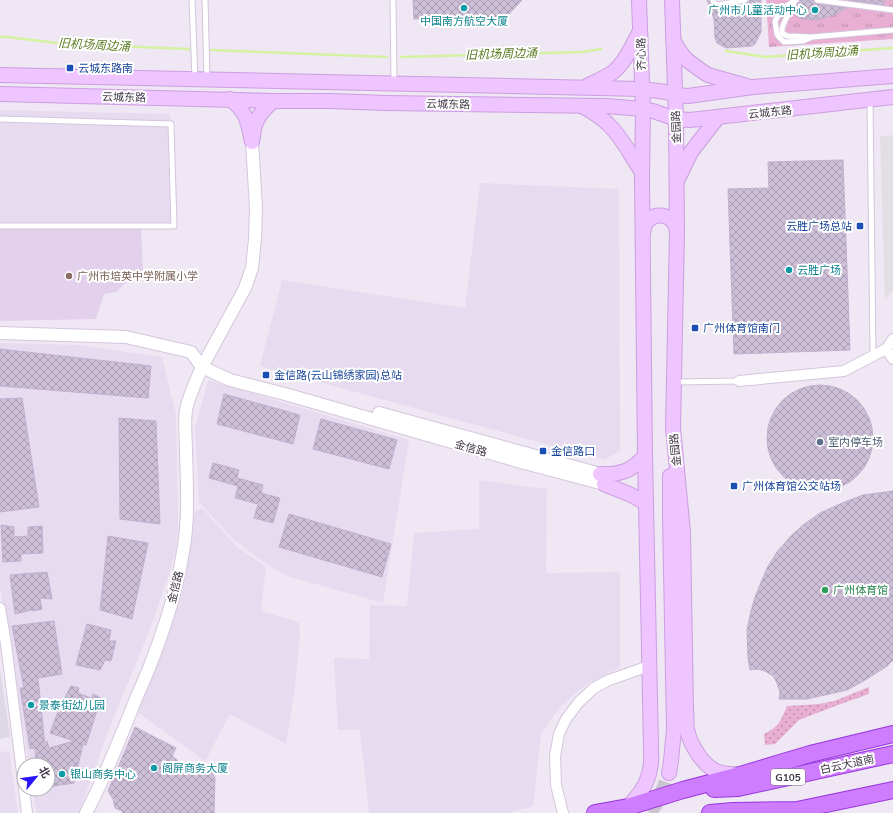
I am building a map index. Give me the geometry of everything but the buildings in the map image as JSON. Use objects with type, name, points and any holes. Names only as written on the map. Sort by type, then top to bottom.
[{"type":"highway","name":"G105","points":[[740,775],[810,754],[893,734]]},
{"type":"highway","name":"白云大道南","points":[[683,790],[738,788],[893,754]]},
{"type":"highway","name":"白云大道南","points":[[595,813],[628,807],[683,790],[740,775]]},
{"type":"highway","points":[[710,813],[798,811],[893,790]]},
{"type":"main road","name":"齐心路","points":[[639,0],[643,109]]},
{"type":"main road","points":[[672,0],[674,95]]},
{"type":"main road","points":[[584,87],[605,77],[619,66],[628,54],[641,31]]},
{"type":"main road","points":[[673,39],[687,60],[708,75],[753,87]]},
{"type":"main road","name":"云城东路","points":[[0,75],[330,82],[394,77],[535,86],[642,89],[688,96],[697,96],[753,87],[893,76]]},
{"type":"main road","points":[[330,82],[330,101]]},
{"type":"main road","points":[[535,86],[535,105]]},
{"type":"main road","name":"云城东路","points":[[0,94],[273,101],[581,106],[643,109],[676,119],[690,120],[893,97]]},
{"type":"main road","name":"金园路","points":[[674,95],[676,119],[677,232],[672,428],[683,532],[687,730],[692,745],[700,757],[710,767],[721,773],[740,775]]},
{"type":"main road","points":[[230,99],[243,111],[247,119],[252,142]]},
{"type":"main road","points":[[252,142],[255,122],[265,108],[273,101]]},
{"type":"main road","points":[[581,106],[599,116],[608,124],[619,136],[642,172]]},
{"type":"main road","points":[[628,807],[639,795],[647,781],[651,768],[642,236],[643,109]]},
{"type":"main road","points":[[677,180],[691,152],[718,117]]},
{"type":"main road","points":[[642,236],[645,224],[650,218],[659,215],[666,216],[673,221],[677,232]]},
{"type":"main road","points":[[669,773],[674,729],[670,516],[672,428]]},
{"type":"main road","points":[[602,479],[612,474],[623,473],[630,470],[645,456]]},
{"type":"main road","points":[[602,479],[646,503]]},
{"type":"street","points":[[0,333],[126,338],[191,352],[202,367],[245,288],[252,268],[256,208],[252,142]]},
{"type":"street","points":[[739,381],[844,371],[886,349],[893,339]]},
{"type":"street","points":[[886,349],[893,359]]},
{"type":"street","name":"金信路","points":[[95,796],[151,665],[174,596],[186,531],[186,409],[202,367],[297,390],[539,458],[602,479]]},
{"type":"street","points":[[0,608],[6,644],[27,813]]},
{"type":"street","points":[[563,813],[556,785],[555,756],[560,734],[566,718],[579,702],[594,688],[609,680],[650,666]]},
{"type":"street","points":[[86,813],[95,796]]},
{"type":"street","points":[[92,813],[95,796]]},
{"type":"lane","points":[[192,0],[201,79]]},
{"type":"lane","points":[[201,79],[205,0]]},
{"type":"lane","points":[[393,0],[394,77]]},
{"type":"lane","points":[[713,0],[714,3],[718,5],[724,2],[743,0]]},
{"type":"lane","points":[[796,0],[783,8],[776,21],[777,34],[784,42],[803,42],[812,37]]},
{"type":"lane","points":[[796,0],[782,27],[782,32],[787,36],[812,37],[893,30]]},
{"type":"lane","points":[[817,0],[893,10]]},
{"type":"lane","points":[[870,100],[873,356]]},
{"type":"lane","points":[[0,119],[171,124],[174,226],[0,226]]},
{"type":"lane","points":[[674,382],[739,381]]},
{"type":"shaded area","points":[[0,110],[170,114],[173,225],[0,225]]},
{"type":"shaded area","points":[[893,135],[893,290],[885,300],[880,137]]},
{"type":"shaded area","points":[[480,183],[619,189],[620,451],[604,460],[260,366],[282,280],[465,308]]},
{"type":"shaded area","name":"广州市培英中学附属小学","points":[[0,228],[141,228],[143,273],[131,278],[116,292],[104,294],[96,319],[0,321]]},
{"type":"shaded area","points":[[0,343],[79,345],[162,357],[176,415],[178,531],[176,550],[150,629],[109,729],[79,813],[36,813],[34,797],[56,797],[56,757],[28,757],[0,587]]},
{"type":"shaded area","points":[[208,380],[409,440],[383,603],[287,576],[264,562],[233,539],[199,502],[195,428]]},
{"type":"shaded area","points":[[479,480],[547,489],[546,573],[620,572],[620,667],[584,686],[560,707],[541,734],[533,806],[507,813],[369,813],[360,730],[338,730],[334,658],[369,659],[370,605],[407,606],[414,533],[479,529]]},
{"type":"shaded area","points":[[202,508],[236,546],[266,567],[261,611],[299,622],[300,633],[295,687],[286,744],[230,714],[205,761],[132,708],[183,566],[195,512]]},
{"type":"shaded area","points":[[0,668],[10,737],[0,739]]},
{"type":"shaded area","points":[[9,751],[18,813],[0,813],[0,752]]},
{"type":"green space","points":[[766,0],[893,0],[893,39],[769,47]]},
{"type":"green space","points":[[869,687],[869,694],[799,720],[775,744],[765,745],[764,734],[773,729],[779,723],[787,706],[819,704],[834,701]]},
{"type":"waterway","name":"旧机场周边涌","points":[[0,37],[65,44],[189,49]]},
{"type":"waterway","name":"旧机场周边涌","points":[[726,51],[765,57],[893,48]]},
{"type":"waterway","name":"旧机场周边涌","points":[[401,57],[583,52],[601,49]]},
{"type":"waterway","name":"旧机场周边涌","points":[[211,50],[387,57]]},
{"type":"tunnel","points":[[650,813],[659,799],[669,773]]},
{"type":"place","name":"中国南方航空大厦","points":[[464,8]]},
{"type":"place","name":"广州市儿童活动中心","points":[[815,10]]},
{"type":"place","name":"云城东路南","points":[[70,68]]},
{"type":"place","name":"云胜广场总站","points":[[860,226]]},
{"type":"place","name":"云胜广场","points":[[789,270]]},
{"type":"place","name":"广州市培英中学附属小学","points":[[69,276]]},
{"type":"place","name":"广州体育馆南门","points":[[695,328]]},
{"type":"place","name":"金信路(云山锦绣家园)总站","points":[[266,375]]},
{"type":"place","name":"室内停车场","points":[[820,442]]},
{"type":"place","name":"金信路口","points":[[543,451]]},
{"type":"place","name":"广州体育馆公交站场","points":[[734,486]]},
{"type":"place","name":"广州体育馆","points":[[825,590]]},
{"type":"place","name":"景泰街幼儿园","points":[[31,705]]},
{"type":"place","name":"阁屏商务大厦","points":[[154,768]]},
{"type":"place","name":"银山商务中心","points":[[62,774]]}]
